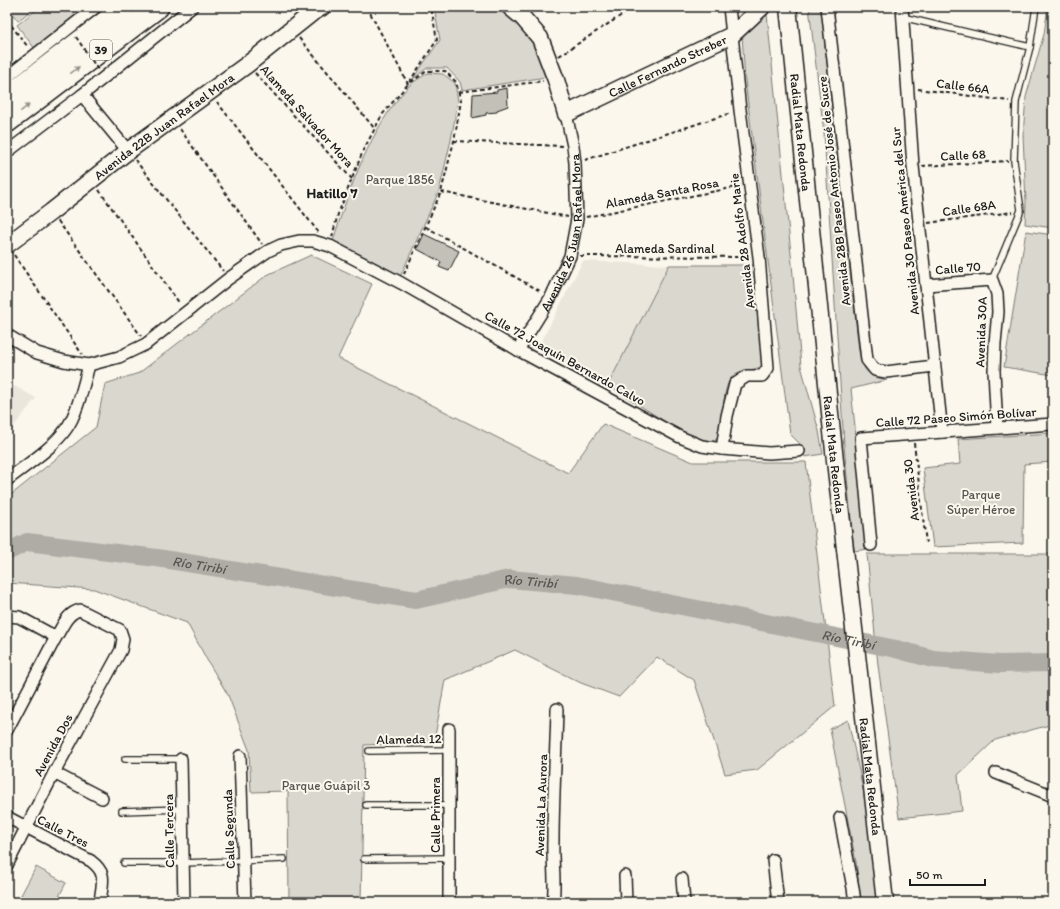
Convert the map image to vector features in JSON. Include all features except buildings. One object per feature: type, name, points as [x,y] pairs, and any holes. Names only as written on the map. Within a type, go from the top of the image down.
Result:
[{"type":"highway","name":"39","points":[[7,97],[125,7]]},
{"type":"highway","name":"39","points":[[7,122],[158,7]]},
{"type":"main road","name":"Avenida 22B Juan Rafael Mora","points":[[7,245],[128,151],[248,64],[312,13],[322,7]]},
{"type":"main road","name":"Avenida 26 Juan Rafael Mora","points":[[510,7],[523,18],[540,38],[550,62],[566,114]]},
{"type":"main road","name":"Radial Mata Redonda","points":[[788,7],[837,474],[885,902]]},
{"type":"main road","name":"Calle Fernando Streber","points":[[566,114],[732,35],[761,8]]},
{"type":"street","points":[[7,77],[96,7]]},
{"type":"street","points":[[7,152],[82,95],[192,7]]},
{"type":"street","name":"Avenida 28 Adolfo Marie","points":[[722,448],[727,416],[735,384],[747,376],[762,376],[768,368],[759,257],[740,110],[729,7]]},
{"type":"street","name":"Avenida 28B Paseo Antonio José de Sucre","points":[[827,7],[867,360],[875,370],[886,372],[934,366]]},
{"type":"street","name":"Avenida 30 Paseo América del Sur","points":[[902,12],[913,166],[942,432]]},
{"type":"street","points":[[82,95],[128,151]]},
{"type":"street","name":"Avenida 26 Juan Rafael Mora","points":[[518,350],[551,297],[570,256],[577,219],[575,163],[566,114]]},
{"type":"street","name":"Calle 72 Joaquín Bernardo Calvo","points":[[89,365],[119,357],[146,344],[185,311],[268,251],[281,245],[299,241],[313,241],[330,246],[400,282],[518,350],[680,437],[702,446],[769,453],[799,450]]},
{"type":"street","name":"Calle 70","points":[[926,285],[992,280]]},
{"type":"street","name":"Avenida 30A","points":[[992,280],[997,294],[998,312],[994,343],[997,428]]},
{"type":"street","points":[[7,335],[37,353],[64,361],[89,365],[74,415],[67,429],[53,443],[7,480]]},
{"type":"street","name":"Calle 72 Paseo Simón Bolívar","points":[[871,545],[861,438],[1053,424]]},
{"type":"street","name":"Avenida Dos","points":[[7,865],[54,773],[121,650],[123,639],[120,630],[80,610],[74,611],[70,614],[56,637]]},
{"type":"street","points":[[7,616],[19,617],[56,637],[7,730]]},
{"type":"street","name":"Avenida La Aurora","points":[[553,902],[553,808],[558,709]]},
{"type":"street","name":"Calle Primera","points":[[449,729],[449,902]]},
{"type":"street","name":"Calle Segunda","points":[[240,756],[245,902]]},
{"type":"street","name":"Calle Tercera","points":[[181,759],[184,902]]},
{"type":"street","points":[[54,773],[102,798]]},
{"type":"street","points":[[996,773],[1053,796]]},
{"type":"street","name":"Calle Tres","points":[[7,817],[91,861],[99,868],[103,874],[100,902]]},
{"type":"street","points":[[840,818],[854,888],[854,902]]},
{"type":"street","points":[[773,860],[778,902]]},
{"type":"street","points":[[625,876],[626,902]]},
{"type":"street","points":[[682,879],[684,902]]},
{"type":"lane","points":[[1021,210],[1014,161],[1016,102],[1030,47],[1036,7]]},
{"type":"lane","points":[[902,12],[1030,47]]},
{"type":"lane","name":"Avenida 30A","points":[[992,280],[1021,210]]},
{"type":"lane","name":"Alameda 12","points":[[369,751],[449,750]]},
{"type":"lane","points":[[125,759],[181,759]]},
{"type":"lane","points":[[366,805],[449,805]]},
{"type":"lane","points":[[122,811],[183,809]]},
{"type":"lane","points":[[364,859],[449,858]]},
{"type":"lane","points":[[124,863],[184,863],[284,859]]},
{"type":"path","points":[[368,7],[408,84]]},
{"type":"path","points":[[330,246],[338,214],[363,151],[374,129],[382,115],[408,84],[436,40],[430,7]]},
{"type":"path","points":[[550,62],[634,7]]},
{"type":"path","points":[[7,20],[35,55]]},
{"type":"path","points":[[291,30],[374,129]]},
{"type":"path","points":[[76,37],[99,71]]},
{"type":"path","name":"Alameda Salvador Mora","points":[[248,64],[352,179]]},
{"type":"path","points":[[400,282],[441,192],[454,141],[461,101],[456,82],[445,71],[428,71],[408,84]]},
{"type":"path","points":[[459,92],[556,80]]},
{"type":"path","name":"Calle 66A","points":[[907,88],[1016,102]]},
{"type":"path","points":[[209,92],[330,246]]},
{"type":"path","points":[[575,163],[740,110]]},
{"type":"path","points":[[173,119],[268,251]]},
{"type":"path","points":[[454,141],[573,146]]},
{"type":"path","points":[[128,151],[228,279]]},
{"type":"path","name":"Calle 68","points":[[913,166],[1014,161]]},
{"type":"path","points":[[92,180],[185,311]]},
{"type":"path","name":"Alameda Santa Rosa","points":[[577,219],[750,185]]},
{"type":"path","points":[[441,192],[577,219]]},
{"type":"path","name":"Calle 68A","points":[[919,224],[1021,210]]},
{"type":"path","points":[[51,212],[146,344]]},
{"type":"path","points":[[426,227],[551,297]]},
{"type":"path","points":[[7,245],[89,365]]},
{"type":"path","name":"Alameda Sardinal","points":[[570,256],[759,257]]},
{"type":"path","name":"Avenida 30","points":[[913,434],[926,543]]},
{"type":"shaded area","points":[[583,261],[669,265],[608,385],[538,348]]},
{"type":"shaded area","points":[[7,382],[36,398],[7,435]]},
{"type":"green space","points":[[7,7],[35,7],[18,21]]},
{"type":"green space","points":[[40,7],[86,8],[35,49],[17,25]]},
{"type":"green space","points":[[434,7],[500,7],[520,24],[533,44],[546,77],[462,90],[460,82],[447,68],[427,68],[412,80],[440,40]]},
{"type":"green space","points":[[809,7],[821,7],[859,351],[867,372],[874,377],[887,380],[851,389],[868,549],[854,551],[844,445],[824,133]]},
{"type":"green space","points":[[1048,7],[1053,7],[1053,228],[1025,224],[1026,203],[1023,135],[1026,97],[1044,34]]},
{"type":"green space","points":[[767,14],[801,366],[819,431],[823,454],[805,457],[802,446],[790,434],[745,80],[742,35]]},
{"type":"green space","name":"Parque 1856","points":[[428,73],[443,74],[455,83],[458,101],[451,140],[439,191],[400,277],[333,241],[354,180],[372,140],[395,103],[408,87]]},
{"type":"green space","points":[[1026,231],[1053,235],[1053,375],[1004,367]]},
{"type":"green space","name":"Parque Guápil 3","points":[[311,255],[372,284],[338,358],[568,473],[603,424],[693,462],[806,462],[835,706],[757,770],[725,774],[694,680],[657,657],[619,697],[581,683],[515,650],[445,680],[434,742],[364,745],[361,902],[289,902],[288,791],[251,792],[249,750],[228,695],[187,623],[94,589],[7,583],[7,498],[96,427],[105,384],[139,373],[267,275]]},
{"type":"green space","points":[[669,265],[754,265],[764,360],[762,366],[756,369],[738,372],[730,380],[725,397],[721,426],[714,442],[699,439],[678,430],[608,385]]},
{"type":"green space","name":"Parque Súper Héroe","points":[[1052,433],[1053,462],[1024,464],[1023,543],[933,547],[923,468],[960,464],[958,439]]},
{"type":"green space","points":[[1053,552],[1053,724],[995,740],[958,775],[962,811],[899,818],[878,665],[867,554],[1046,554]]},
{"type":"green space","points":[[848,720],[863,788],[875,856],[879,902],[861,902],[856,862],[830,729]]},
{"type":"green space","points":[[36,867],[66,883],[56,902],[33,902],[21,895]]},
{"type":"waterway","name":"Río Tiribí","points":[[7,552],[27,542],[157,558],[416,600],[509,579],[577,585],[896,649],[933,659],[1000,664],[1053,663]]},
{"type":"district","name":"Hatillo 7","points":[[332,193]]}]
